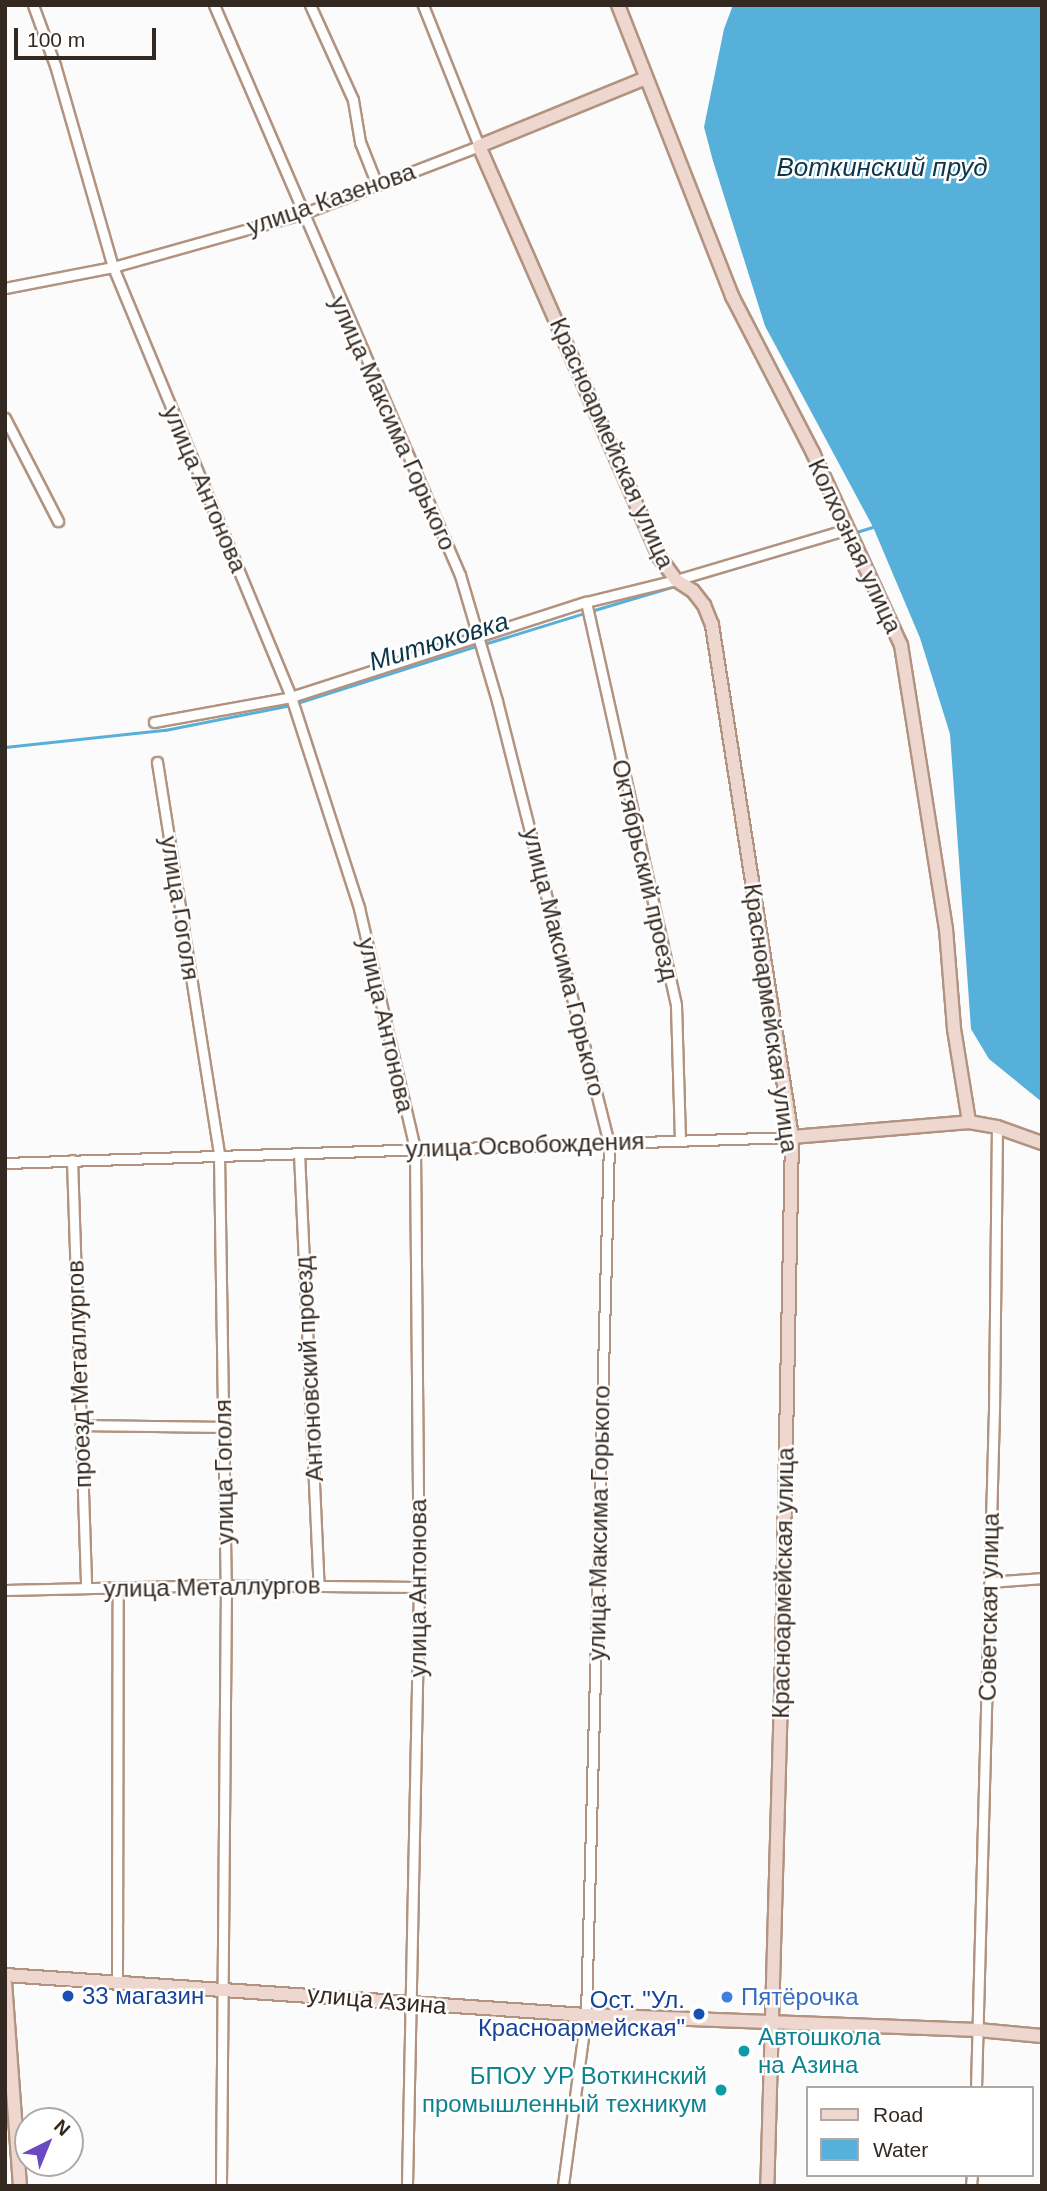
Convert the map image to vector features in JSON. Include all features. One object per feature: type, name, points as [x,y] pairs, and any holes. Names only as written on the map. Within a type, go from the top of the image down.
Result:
[{"type":"street","name":"улица Антонова","points":[[33,5],[55,65],[113,267],[292,697],[359,908],[415,1149],[419,1587],[413,2004],[407,2186]]},
{"type":"street","name":"улица Максима Горького","points":[[214,5],[460,575],[483,651],[565,959],[608,1143],[586,2015],[563,2186]]},
{"type":"street","points":[[310,5],[353,100],[360,142],[377,185]]},
{"type":"street","name":"Красноармейская улица","points":[[423,5],[479,146],[660,558],[676,580],[693,591],[704,605],[712,625],[792,1137],[782,1682],[767,2186]]},
{"type":"street","name":"Колхозная улица","points":[[618,5],[732,296],[813,453],[901,645],[946,929],[954,1029],[969,1122]]},
{"type":"street","name":"улица Казенова","points":[[5,288],[113,267],[302,214],[646,78]]},
{"type":"street","points":[[5,418],[58,521]]},
{"type":"street","points":[[153,722],[292,697],[479,639],[586,602],[676,580],[848,529]]},
{"type":"street","name":"Октябрьский проезд","points":[[586,602],[676,1005],[680,1141]]},
{"type":"street","name":"улица Гоголя","points":[[157,762],[219,1155],[226,1585],[221,2186]]},
{"type":"street","name":"улица Освобождения","points":[[5,1163],[792,1137],[969,1122],[997,1127],[1042,1143]]},
{"type":"street","name":"Советская улица","points":[[976,2086],[990,1582],[997,1127]]},
{"type":"street","name":"Антоновский проезд","points":[[299,1153],[319,1586]]},
{"type":"street","name":"проезд Металлургов","points":[[72,1160],[86,1588]]},
{"type":"street","points":[[81,1425],[223,1427]]},
{"type":"street","points":[[990,1582],[1042,1578]]},
{"type":"street","name":"улица Металлургов","points":[[5,1590],[226,1585],[419,1587]]},
{"type":"street","points":[[117,1983],[118,1588]]},
{"type":"street","name":"улица Азина","points":[[5,1975],[586,2015],[1042,2036]]},
{"type":"street","points":[[5,1982],[20,2186]]},
{"type":"water","name":"Воткинский пруд","points":[[733,5],[1042,5],[1042,1102],[989,1059],[971,1029],[950,734],[920,638],[873,527],[765,326],[713,161],[704,127],[724,29]]},
{"type":"waterway","name":"Митюковка","points":[[853,533],[873,527]]},
{"type":"waterway","name":"Митюковка","points":[[688,582],[846,535]]},
{"type":"waterway","name":"Митюковка","points":[[591,611],[675,586]]},
{"type":"waterway","name":"Митюковка","points":[[484,644],[585,613]]},
{"type":"waterway","name":"Митюковка","points":[[297,703],[477,646]]},
{"type":"waterway","name":"Митюковка","points":[[5,747],[165,730],[291,705]]},
{"type":"place","name":"33 магазин","points":[[68,1996]]},
{"type":"place","name":"Пятёрочка","points":[[727,1997]]},
{"type":"place","name":"Ост. \"Ул. Красноармейская\"","points":[[699,2014]]},
{"type":"place","name":"Автошкола на Азина","points":[[744,2051]]},
{"type":"place","name":"БПОУ УР Воткинский промышленный техникум","points":[[721,2090]]}]
